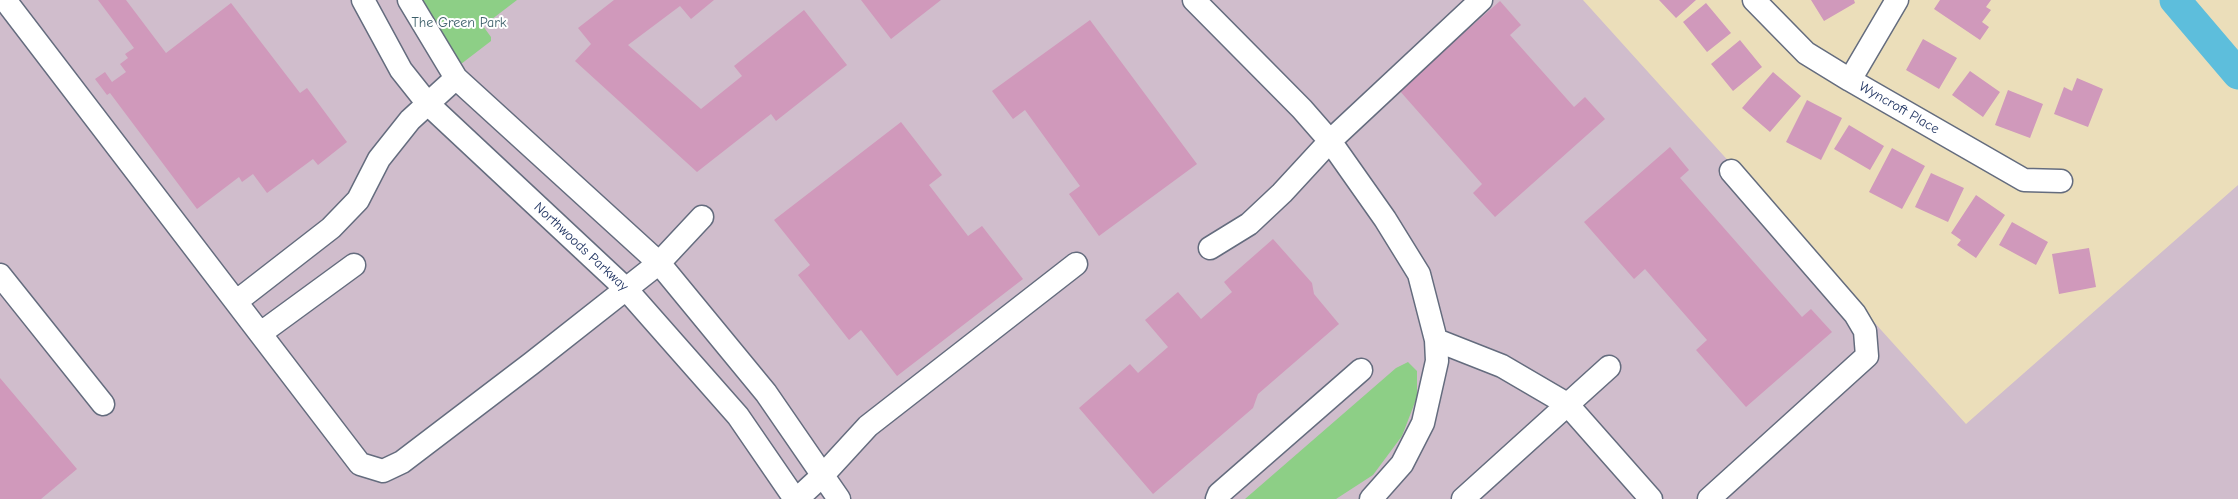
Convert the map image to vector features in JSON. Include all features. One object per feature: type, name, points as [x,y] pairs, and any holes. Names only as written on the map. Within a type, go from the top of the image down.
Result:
[{"type":"street","points":[[5,0],[360,464],[383,471],[408,457],[659,263],[702,217]]},
{"type":"street","name":"Northwoods Parkway","points":[[363,0],[401,70],[428,104],[626,289],[738,416],[796,499]]},
{"type":"street","points":[[409,0],[456,78],[598,205],[659,263],[766,393],[839,499]]},
{"type":"street","points":[[1194,0],[1302,109],[1330,141],[1386,219],[1419,274],[1436,340],[1437,361],[1423,423],[1402,464],[1371,499]]},
{"type":"street","points":[[1210,248],[1249,224],[1330,141],[1481,0]]},
{"type":"street","name":"Wyncroft Place","points":[[1754,0],[1806,53],[1850,80],[2024,180],[2061,181]]},
{"type":"street","points":[[1850,80],[1897,0]]},
{"type":"street","points":[[237,301],[331,228],[358,200],[379,159],[410,120],[456,78]]},
{"type":"street","points":[[1709,499],[1868,356],[1865,331],[1855,314],[1731,171]]},
{"type":"street","points":[[796,499],[823,476],[868,426],[1076,264]]},
{"type":"street","points":[[261,333],[354,265]]},
{"type":"street","points":[[5,290],[103,404]]},
{"type":"street","points":[[1436,340],[1502,366],[1567,404],[1651,499]]},
{"type":"street","points":[[1463,499],[1609,367]]},
{"type":"street","points":[[1217,499],[1219,494],[1361,370]]},
{"type":"shaded area","points":[[0,0],[1583,0],[1966,424],[2238,185],[2238,499],[0,499]]},
{"type":"green space","name":"The Green Park","points":[[418,0],[517,0],[483,26],[491,37],[491,41],[461,64],[443,43]]},
{"type":"green space","points":[[1408,362],[1417,371],[1417,397],[1402,436],[1373,475],[1336,499],[1245,499],[1396,368]]},
{"type":"building","points":[[98,0],[126,0],[166,53],[231,3],[300,93],[307,88],[347,142],[318,165],[313,159],[267,193],[253,174],[242,182],[239,177],[197,209],[110,93],[107,95],[95,79],[105,72],[112,82],[126,72],[120,64],[128,58],[125,54],[134,48]]},
{"type":"building","points":[[614,0],[714,0],[691,19],[680,6],[628,45],[701,109],[742,76],[734,66],[804,10],[847,65],[776,121],[771,114],[697,172],[575,61],[591,44],[578,28]]},
{"type":"building","points":[[861,0],[941,0],[891,39]]},
{"type":"building","points":[[1659,0],[1696,0],[1676,18]]},
{"type":"building","points":[[1811,0],[1854,0],[1855,3],[1824,21]]},
{"type":"building","points":[[1940,0],[1991,0],[1986,7],[1991,10],[1982,22],[1989,27],[1980,40],[1934,9]]},
{"type":"building","points":[[1500,1],[1521,25],[1510,35],[1574,107],[1585,97],[1605,119],[1495,217],[1473,193],[1482,184],[1399,90]]},
{"type":"building","points":[[1706,3],[1731,33],[1707,52],[1683,22]]},
{"type":"building","points":[[1090,20],[1197,164],[1099,236],[1069,194],[1080,186],[1025,110],[1013,119],[992,91]]},
{"type":"building","points":[[1923,39],[1957,58],[1939,89],[1906,70]]},
{"type":"building","points":[[1740,40],[1762,67],[1733,91],[1711,64]]},
{"type":"building","points":[[1970,71],[2000,92],[1983,117],[1952,95]]},
{"type":"building","points":[[1773,72],[1801,96],[1770,132],[1742,108]]},
{"type":"building","points":[[2077,78],[2103,89],[2088,127],[2054,114],[2064,87],[2072,91]]},
{"type":"building","points":[[2008,90],[2043,104],[2030,138],[1995,125]]},
{"type":"building","points":[[1807,100],[1842,118],[1821,160],[1786,142]]},
{"type":"building","points":[[901,122],[942,175],[929,185],[968,236],[982,226],[1023,279],[897,376],[861,330],[849,340],[798,275],[810,265],[774,220]]},
{"type":"building","points":[[1849,125],[1884,146],[1870,170],[1834,149]]},
{"type":"building","points":[[1670,147],[1689,170],[1680,178],[1802,317],[1811,309],[1832,332],[1746,407],[1696,350],[1707,340],[1645,269],[1634,279],[1584,222]]},
{"type":"building","points":[[1892,148],[1925,166],[1902,209],[1869,192]]},
{"type":"building","points":[[1931,173],[1964,188],[1948,222],[1915,207]]},
{"type":"building","points":[[1976,195],[2005,215],[1976,258],[1957,245],[1961,240],[1951,233]]},
{"type":"building","points":[[2012,222],[2048,242],[2036,265],[1999,245]]},
{"type":"building","points":[[1273,239],[1312,283],[1314,294],[1339,324],[1258,394],[1253,408],[1153,494],[1079,408],[1130,364],[1138,373],[1168,347],[1145,320],[1178,292],[1201,319],[1232,292],[1224,282]]},
{"type":"building","points":[[2089,248],[2096,287],[2059,294],[2052,254]]},
{"type":"building","points":[[0,378],[77,469],[41,499],[0,499]]},
{"type":"waterway","points":[[2175,0],[2238,74]]}]
